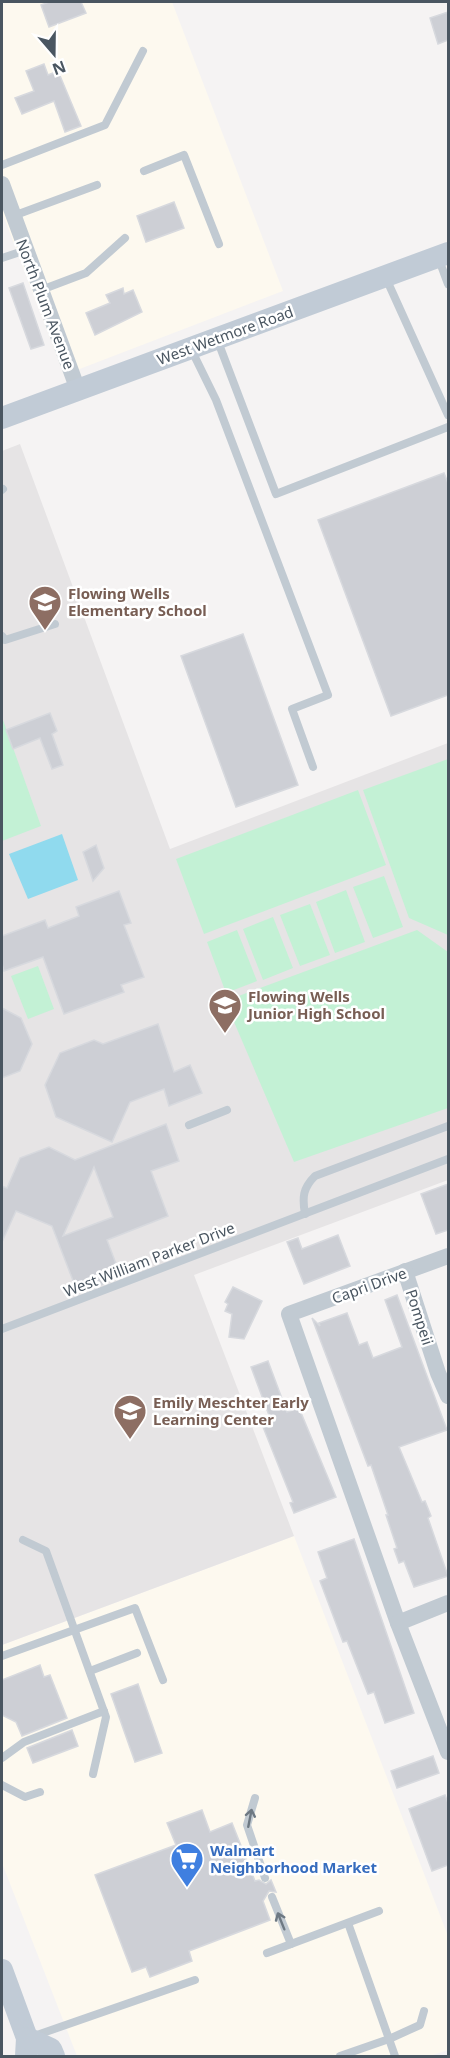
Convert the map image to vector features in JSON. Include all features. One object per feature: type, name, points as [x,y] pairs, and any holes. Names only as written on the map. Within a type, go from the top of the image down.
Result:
[{"type":"street","name":"North Plum Avenue","points":[[2,184],[78,390]]},
{"type":"street","name":"West Wetmore Road","points":[[2,418],[443,254]]},
{"type":"street","name":"Capri Drive","points":[[398,1623],[289,1314],[448,1256]]},
{"type":"street","name":"Pompeii","points":[[405,1271],[443,1372],[448,1396]]},
{"type":"street","points":[[448,1603],[398,1623],[448,1752]]},
{"type":"street","points":[[2,1970],[27,2048],[51,2049],[54,2056]]},
{"type":"lane","points":[[2,165],[105,125],[143,51]]},
{"type":"lane","points":[[144,171],[184,155],[219,244]]},
{"type":"lane","points":[[13,216],[97,185]]},
{"type":"lane","points":[[41,290],[86,273],[125,238]]},
{"type":"lane","points":[[2,258],[26,250]]},
{"type":"lane","points":[[443,254],[448,284]]},
{"type":"lane","points":[[385,276],[448,415]]},
{"type":"lane","points":[[216,338],[276,494],[448,427]]},
{"type":"lane","points":[[191,348],[216,400],[328,695],[292,709],[313,767]]},
{"type":"lane","points":[[2,636],[5,640],[55,624]]},
{"type":"lane","points":[[189,1125],[227,1110]]},
{"type":"lane","points":[[305,1214],[302,1198],[306,1185],[315,1176],[448,1126]]},
{"type":"lane","name":"West William Parker Drive","points":[[2,1329],[448,1159]]},
{"type":"lane","points":[[23,1540],[46,1551],[104,1711],[106,1718],[93,1774]]},
{"type":"lane","points":[[2,1656],[135,1608],[163,1680]]},
{"type":"lane","points":[[90,1671],[137,1653]]},
{"type":"lane","points":[[2,1758],[24,1742],[104,1711]]},
{"type":"lane","points":[[2,1785],[25,1797],[40,1792]]},
{"type":"lane","points":[[255,1798],[247,1825],[265,1878]]},
{"type":"lane","points":[[272,1897],[291,1944]]},
{"type":"lane","points":[[267,1953],[379,1911]]},
{"type":"lane","points":[[348,1923],[395,2056]]},
{"type":"lane","points":[[27,2048],[195,1980]]},
{"type":"lane","points":[[340,2056],[389,2039],[420,2025],[424,2011]]},
{"type":"shaded area","points":[[2,2],[172,2],[283,291],[64,375],[2,212]]},
{"type":"shaded area","name":"Flowing Wells Junior High School","points":[[20,444],[170,849],[448,743],[448,1180],[194,1275],[294,1536],[2,1645],[2,451]]},
{"type":"shaded area","points":[[294,1536],[448,1936],[448,2050],[430,2056],[77,2056],[2,1863],[2,1645]]},
{"type":"green space","points":[[2,717],[41,826],[2,841]]},
{"type":"green space","points":[[448,759],[448,935],[409,918],[363,790]]},
{"type":"green space","points":[[358,790],[386,865],[204,934],[176,859]]},
{"type":"green space","points":[[384,876],[403,927],[373,938],[353,887]]},
{"type":"green space","points":[[346,890],[365,942],[335,953],[316,902]]},
{"type":"green space","points":[[310,904],[330,955],[300,966],[280,915]]},
{"type":"green space","points":[[273,917],[293,968],[263,980],[243,929]]},
{"type":"green space","points":[[237,930],[257,981],[226,993],[207,942]]},
{"type":"green space","points":[[417,930],[448,952],[448,1108],[294,1162],[225,1001]]},
{"type":"green space","points":[[38,966],[54,1009],[28,1019],[11,976]]},
{"type":"water","points":[[62,834],[78,880],[28,899],[9,854]]},
{"type":"building","points":[[49,2],[81,2],[86,13],[49,27],[41,5]]},
{"type":"building","points":[[448,12],[448,40],[438,44],[430,18]]},
{"type":"building","points":[[44,64],[48,75],[58,71],[81,126],[65,132],[54,101],[22,114],[15,98],[34,91],[26,71]]},
{"type":"building","points":[[174,202],[184,228],[146,242],[137,216]]},
{"type":"building","points":[[23,283],[44,345],[31,349],[9,288]]},
{"type":"building","points":[[123,288],[124,294],[133,290],[142,312],[95,335],[86,313],[110,303],[106,295]]},
{"type":"building","points":[[444,473],[448,483],[448,695],[391,716],[318,520]]},
{"type":"building","points":[[243,634],[298,785],[236,807],[181,656]]},
{"type":"building","points":[[50,713],[57,731],[52,734],[63,765],[52,769],[40,738],[13,749],[6,730]]},
{"type":"building","points":[[96,845],[104,868],[93,881],[83,852]]},
{"type":"building","points":[[119,891],[131,923],[124,925],[144,977],[121,985],[124,992],[64,1014],[43,957],[4,971],[2,936],[45,920],[48,928],[79,916],[76,907]]},
{"type":"building","points":[[2,1008],[21,1018],[32,1044],[20,1071],[2,1078]]},
{"type":"building","points":[[158,1024],[174,1072],[190,1065],[202,1093],[169,1106],[164,1089],[130,1102],[112,1142],[56,1117],[45,1085],[60,1053],[94,1040],[103,1044]]},
{"type":"building","points":[[166,1124],[179,1161],[151,1171],[168,1216],[107,1240],[121,1277],[82,1292],[81,1289],[77,1291],[52,1226],[16,1211],[2,1242],[2,1186],[7,1188],[20,1158],[49,1147],[75,1160]],"holes":[[[94,1167],[113,1217],[63,1236]]]},
{"type":"building","points":[[448,1184],[448,1230],[436,1234],[421,1194]]},
{"type":"building","points":[[338,1235],[350,1266],[304,1284],[287,1242],[298,1238],[302,1249]]},
{"type":"building","points":[[233,1287],[262,1301],[244,1339],[229,1337],[232,1314],[225,1311],[228,1304],[225,1302]]},
{"type":"building","points":[[397,1295],[447,1430],[399,1447],[422,1502],[425,1501],[431,1516],[428,1518],[448,1576],[414,1587],[404,1561],[399,1563],[394,1549],[397,1548],[386,1515],[388,1515],[371,1465],[368,1466],[312,1318],[320,1326],[319,1323],[347,1313],[359,1345],[367,1342],[373,1358],[402,1347],[385,1300]]},
{"type":"building","points":[[268,1361],[287,1412],[299,1408],[336,1497],[294,1513],[290,1503],[293,1502],[261,1422],[270,1418],[251,1367]]},
{"type":"building","points":[[354,1539],[414,1713],[385,1723],[374,1692],[368,1694],[347,1641],[343,1642],[320,1581],[327,1578],[318,1552]]},
{"type":"building","points":[[40,1665],[44,1677],[50,1675],[67,1718],[22,1736],[16,1722],[2,1715],[2,1680]]},
{"type":"building","points":[[138,1684],[162,1753],[135,1762],[111,1694]]},
{"type":"building","points":[[72,1730],[78,1746],[33,1763],[27,1748]]},
{"type":"building","points":[[433,1756],[439,1773],[397,1788],[391,1771]]},
{"type":"building","points":[[445,1795],[448,1803],[448,1865],[432,1871],[409,1809]]},
{"type":"building","name":"Walmart Neighborhood Market","points":[[202,1810],[210,1832],[232,1823],[255,1881],[259,1880],[266,1884],[271,1880],[276,1892],[269,1891],[263,1901],[270,1920],[189,1951],[192,1961],[150,1977],[146,1967],[132,1972],[95,1875],[176,1845],[167,1823]]},
{"type":"place","name":"Flowing Wells Elementary School","points":[[45,631]]},
{"type":"place","name":"Flowing Wells Junior High School","points":[[225,1034]]},
{"type":"place","name":"Emily Meschter Early Learning Center","points":[[130,1440]]},
{"type":"place","name":"Walmart Neighborhood Market","points":[[187,1888]]}]
